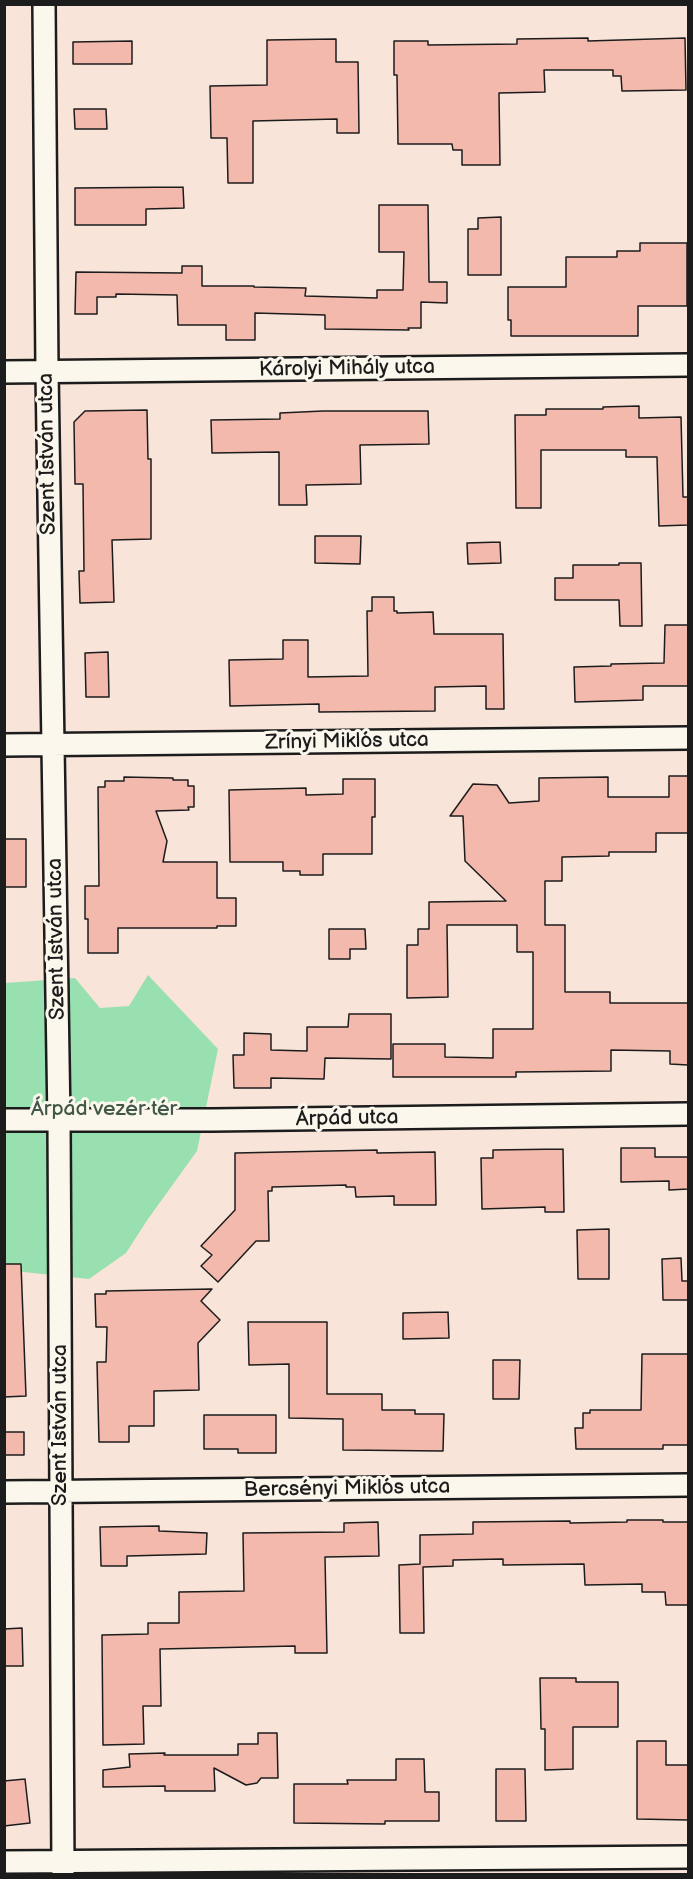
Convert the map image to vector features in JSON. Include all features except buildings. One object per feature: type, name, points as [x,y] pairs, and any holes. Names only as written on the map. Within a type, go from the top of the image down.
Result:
[{"type":"street","name":"Szent István utca","points":[[44,4],[47,372],[59,1121],[63,1868]]},
{"type":"street","name":"Károlyi Mihály utca","points":[[4,372],[688,365]]},
{"type":"street","name":"Zrínyi Miklós utca","points":[[4,746],[688,738]]},
{"type":"street","name":"Árpád utca","points":[[4,1120],[212,1120],[688,1114]]},
{"type":"street","name":"Bercsényi Miklós utca","points":[[4,1492],[688,1485]]},
{"type":"street","points":[[4,1862],[63,1868],[688,1857]]},
{"type":"green space","name":"Árpád vezér tér","points":[[148,975],[218,1049],[197,1151],[126,1253],[89,1279],[5,1270],[5,983],[75,978],[100,1008],[129,1006]]}]
